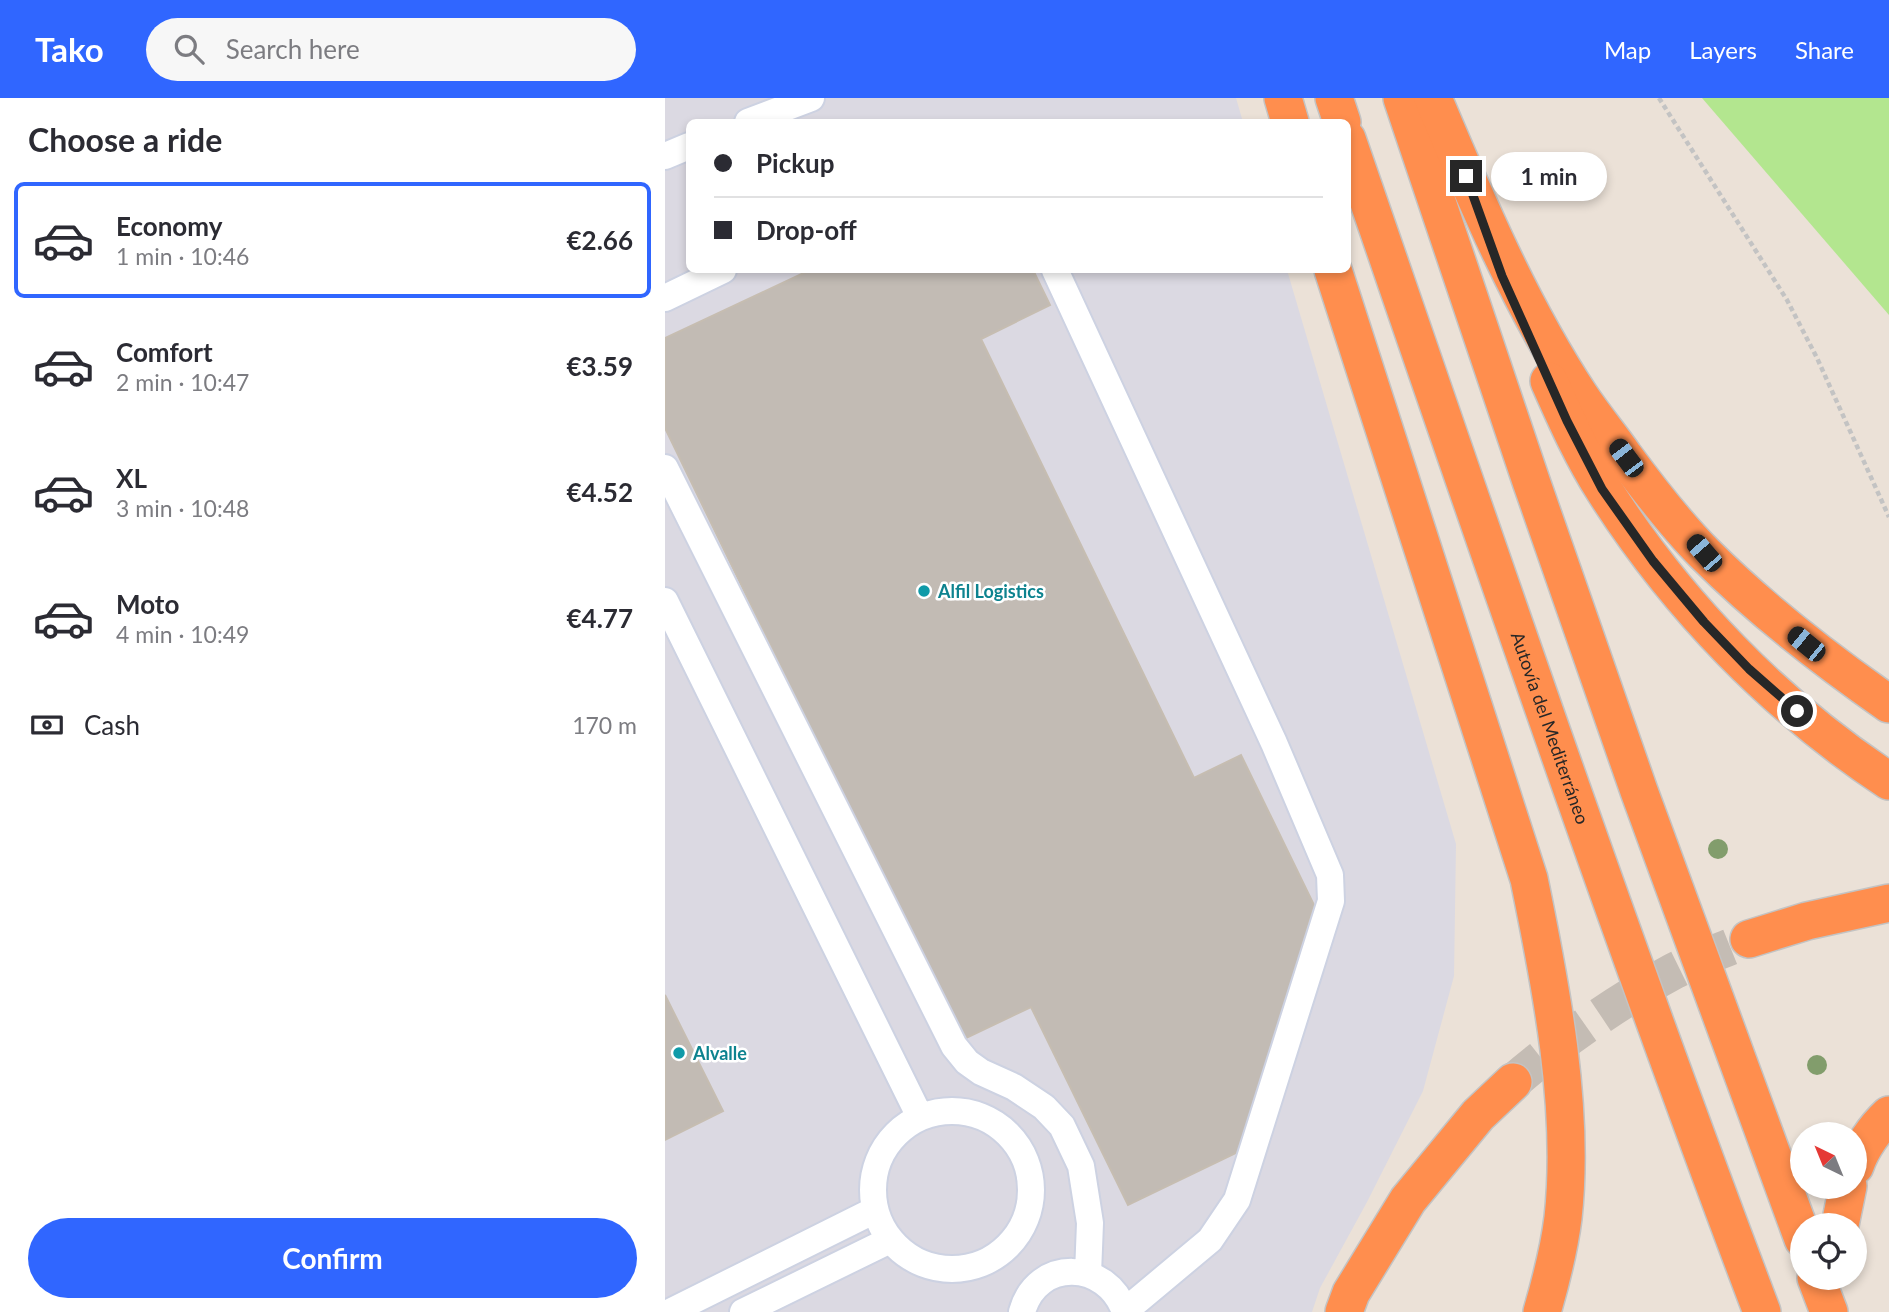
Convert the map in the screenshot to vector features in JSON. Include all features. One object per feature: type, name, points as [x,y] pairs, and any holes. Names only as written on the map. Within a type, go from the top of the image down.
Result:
[{"type":"highway","points":[[1283,98],[1289,119]]},
{"type":"highway","points":[[1334,98],[1341,119]]},
{"type":"highway","points":[[1402,98],[1639,791],[1793,1213]]},
{"type":"highway","points":[[1433,98],[1511,275],[1538,325],[1581,397],[1656,499],[1704,553],[1766,612],[1826,660],[1889,704]]},
{"type":"highway","name":"Autovía del Mediterráneo","points":[[1351,151],[1578,808],[1762,1312]]},
{"type":"highway","points":[[1466,176],[1502,276],[1567,421],[1602,489],[1653,561],[1704,622],[1749,669],[1812,724],[1889,781]]},
{"type":"highway","points":[[1334,273],[1528,880],[1547,966],[1562,1088],[1566,1149],[1563,1217],[1555,1266],[1542,1312]]},
{"type":"highway","points":[[1749,939],[1807,921],[1889,903]]},
{"type":"highway","points":[[1344,1312],[1351,1293],[1408,1200],[1478,1115],[1513,1082]]},
{"type":"highway","points":[[1867,1143],[1889,1115]]},
{"type":"highway","points":[[1821,1290],[1829,1312]]},
{"type":"highway","points":[[1838,1312],[1839,1290]]},
{"type":"street","points":[[756,119],[811,98]]},
{"type":"street","points":[[665,156],[686,147]]},
{"type":"street","points":[[665,298],[717,273]]},
{"type":"street","points":[[1022,1312],[1030,1294],[1038,1285],[1062,1273],[1075,1272],[1100,1279],[1111,1287],[1125,1311],[1210,1240],[1237,1200],[1331,901],[1330,876],[1274,743],[1056,273]]},
{"type":"street","points":[[665,468],[954,1046],[967,1062],[981,1072],[1014,1087],[1044,1107],[1062,1126],[1081,1166],[1090,1223],[1088,1274]]},
{"type":"street","points":[[665,601],[920,1117]]},
{"type":"street","points":[[942,1112],[964,1112],[985,1118],[1003,1129],[1018,1146],[1027,1166],[1031,1187],[1029,1209],[1021,1230],[1007,1247],[989,1260],[969,1268],[947,1269],[925,1265],[906,1255],[890,1240],[881,1226],[875,1210],[873,1188],[877,1166],[886,1146],[901,1129],[920,1117],[942,1112]]},
{"type":"street","points":[[670,1312],[875,1210]]},
{"type":"street","points":[[743,1312],[890,1240]]},
{"type":"path","points":[[1659,98],[1787,300],[1817,358],[1889,517]]},
{"type":"shaded area","points":[[665,98],[1236,98],[1242,119],[686,119],[686,273],[1288,273],[1456,844],[1454,976],[1423,1091],[1320,1288],[1312,1312],[665,1312]]},
{"type":"green space","points":[[1702,98],[1889,98],[1889,315]]},
{"type":"building","name":"Alfil Logistics","points":[[804,273],[1034,273],[1050,305],[981,339],[1194,778],[1241,755],[1314,905],[1244,1149],[1128,1205],[1031,1007],[962,1040],[665,428],[665,338]]},
{"type":"building","name":"Alvalle","points":[[665,995],[723,1111],[665,1140]]},
{"type":"tunnel","points":[[1513,1082],[1570,1037],[1653,983],[1749,939]]},
{"type":"place","name":"Alfil Logistics","points":[[924,591]]},
{"type":"place","name":"Alvalle","points":[[679,1053]]},
{"type":"route","points":[[1466,176],[1502,276],[1567,421],[1602,489],[1653,561],[1704,622],[1749,669],[1797,711]]}]
